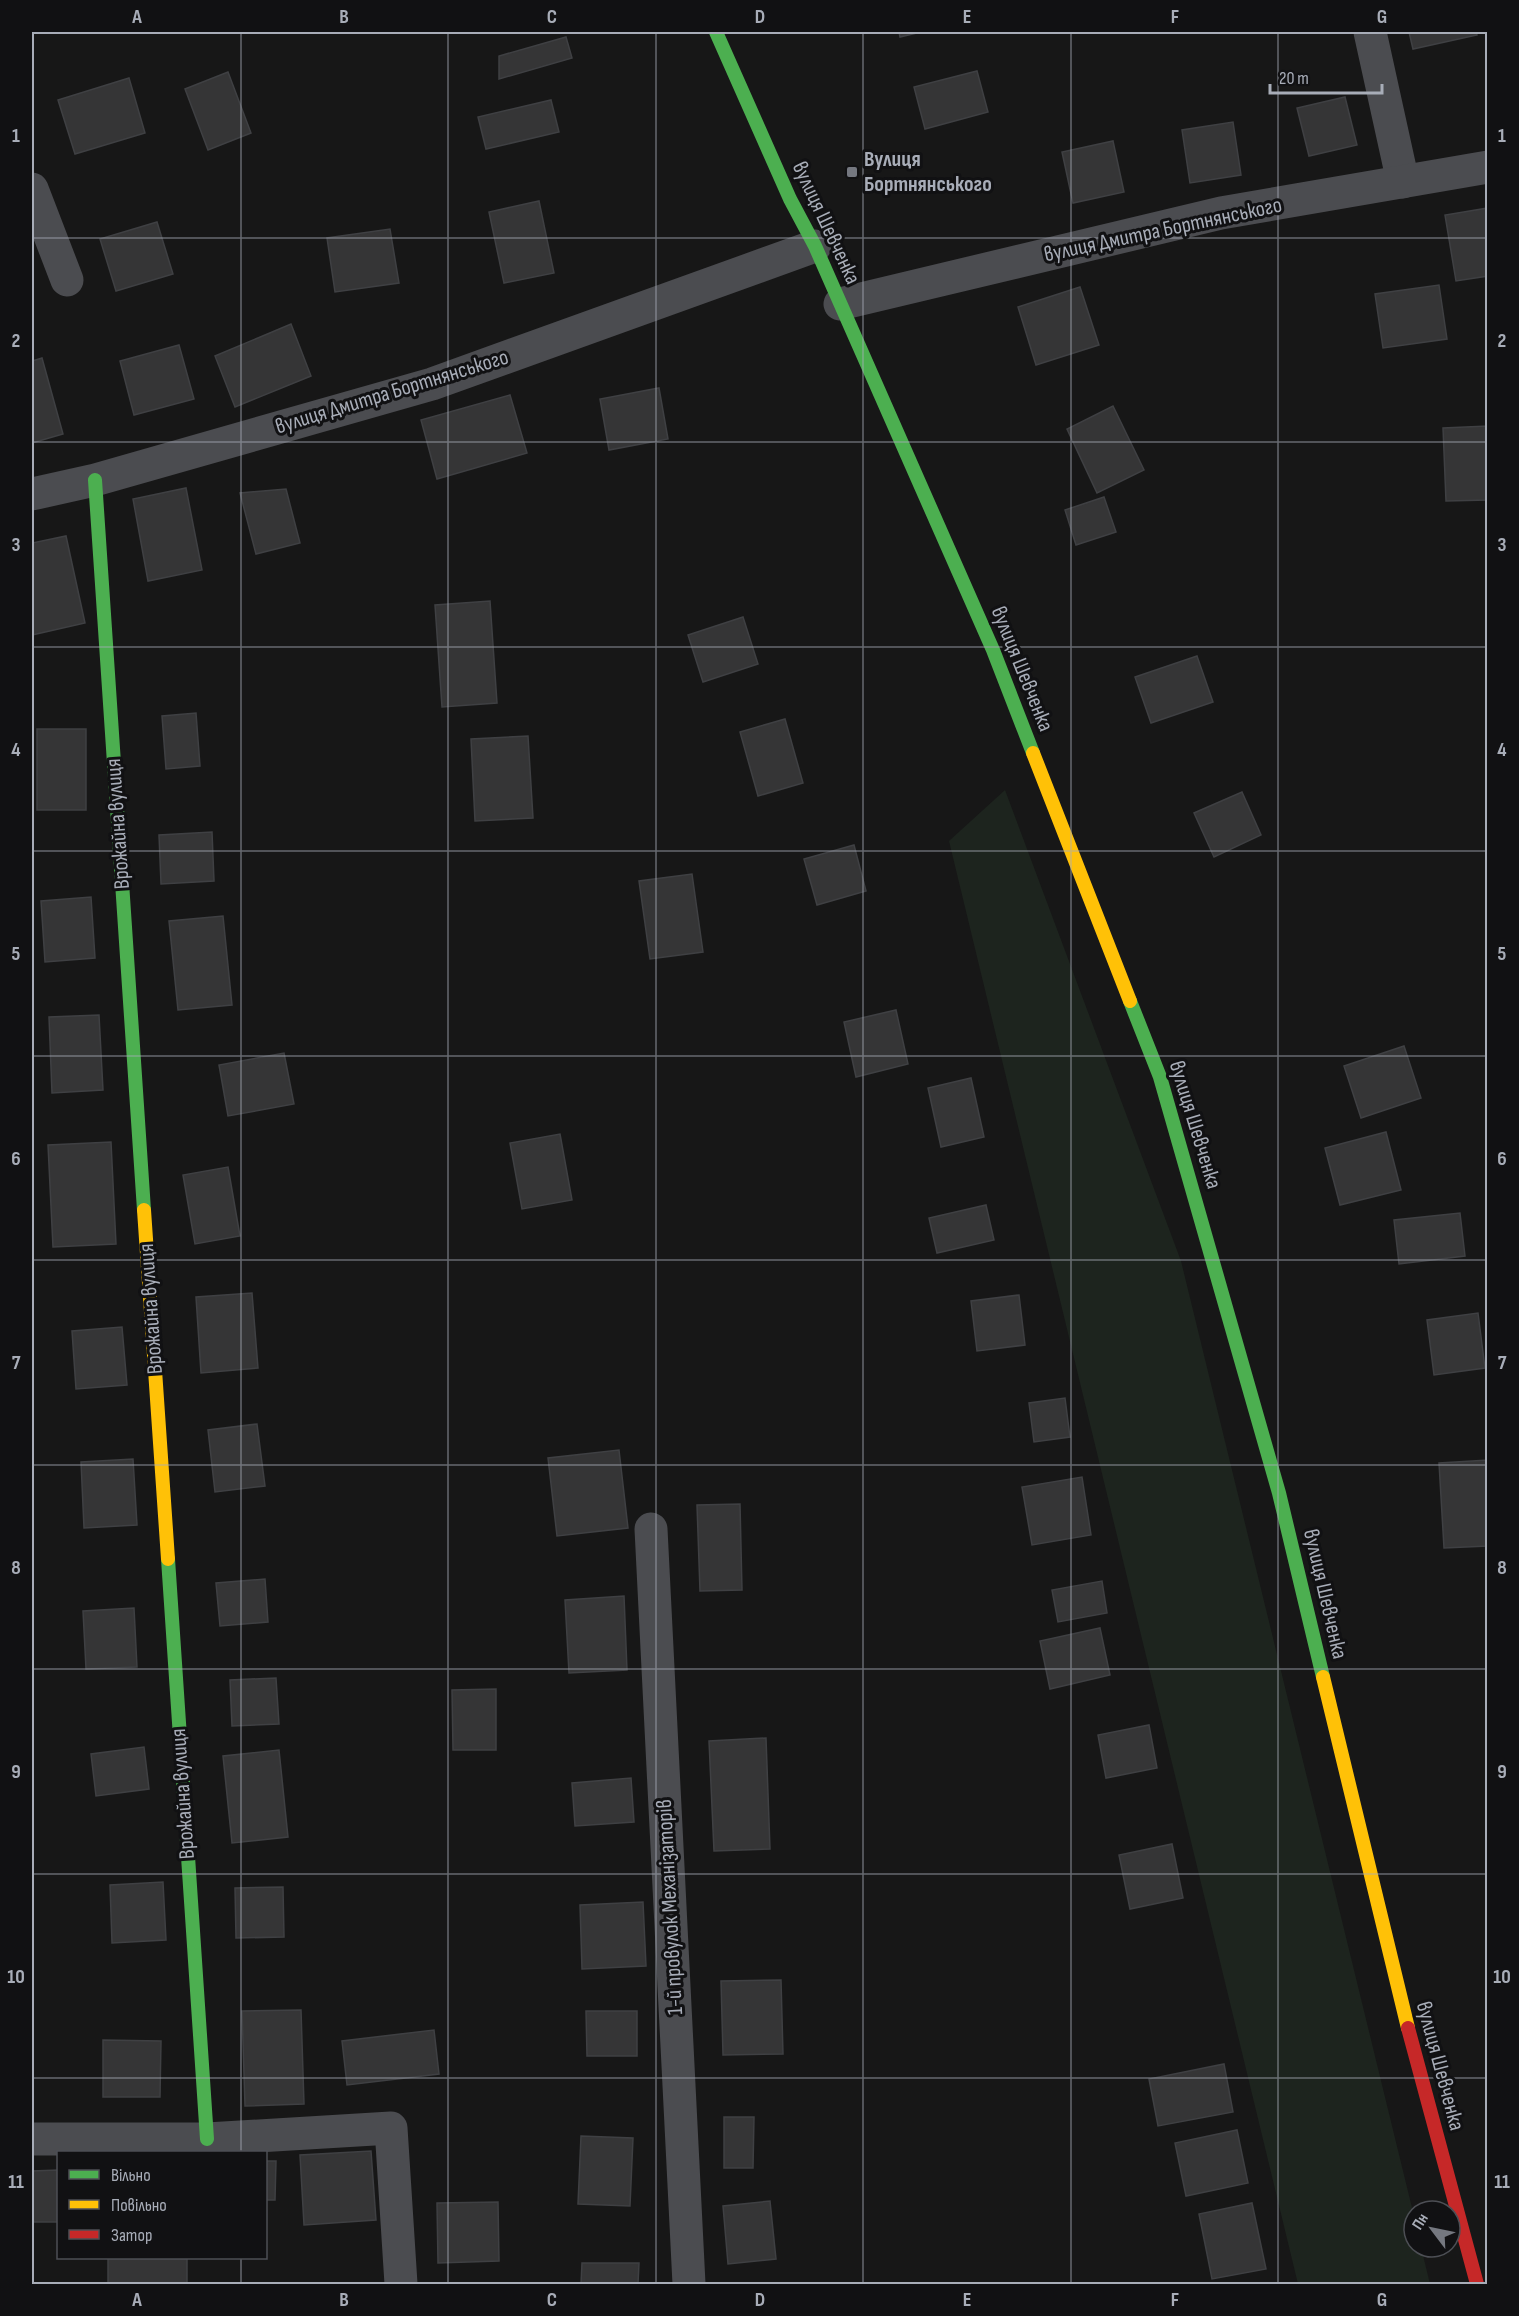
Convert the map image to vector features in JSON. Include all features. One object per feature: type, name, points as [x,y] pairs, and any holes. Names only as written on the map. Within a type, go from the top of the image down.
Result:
[{"type":"main road","name":"вулиця Шевченка","points":[[716,32],[790,199],[815,246],[927,505],[993,650],[1160,1077],[1279,1493],[1399,1994],[1477,2284]]},
{"type":"main road","name":"Врожайна вулиця","points":[[95,480],[207,2139]]},
{"type":"street","points":[[1370,32],[1403,182]]},
{"type":"street","name":"вулиця Дмитра Бортнянського","points":[[840,304],[1221,213],[1488,167]]},
{"type":"street","points":[[32,189],[67,280]]},
{"type":"street","name":"вулиця Дмитра Бортнянського","points":[[32,494],[95,480],[432,384],[815,246]]},
{"type":"street","name":"1-й провулок Механізаторів","points":[[651,1529],[689,2284]]},
{"type":"street","points":[[32,2139],[207,2139],[391,2128],[401,2284]]},
{"type":"shaded area","points":[[1005,790],[1181,1261],[1410,2199],[1402,2199],[1402,2259],[1424,2259],[1430,2284],[1298,2284],[949,841]]},
{"type":"building","points":[[899,32],[921,32],[900,37]]},
{"type":"building","points":[[1409,32],[1476,32],[1477,35],[1413,49]]},
{"type":"building","points":[[566,37],[572,58],[499,79],[499,56]]},
{"type":"building","points":[[977,71],[988,112],[925,129],[914,87]]},
{"type":"building","points":[[228,72],[251,133],[208,150],[185,89]]},
{"type":"building","points":[[129,78],[145,133],[75,154],[58,100]]},
{"type":"building","points":[[1345,97],[1357,145],[1309,156],[1297,108]]},
{"type":"building","points":[[551,100],[559,132],[486,149],[478,117]]},
{"type":"building","points":[[1233,122],[1241,175],[1190,183],[1182,130]]},
{"type":"building","points":[[1113,141],[1124,192],[1073,203],[1062,152]]},
{"type":"building","points":[[539,201],[554,273],[504,283],[489,212]]},
{"type":"building","points":[[1488,208],[1488,276],[1456,281],[1445,215]]},
{"type":"building","points":[[157,222],[173,274],[116,291],[100,239]]},
{"type":"building","points":[[390,229],[399,283],[335,292],[327,238]]},
{"type":"building","points":[[1439,285],[1447,339],[1383,348],[1375,294]]},
{"type":"building","points":[[1080,287],[1099,345],[1036,365],[1018,307]]},
{"type":"building","points":[[291,324],[311,376],[235,407],[215,356]]},
{"type":"building","points":[[179,345],[194,399],[134,415],[120,361]]},
{"type":"building","points":[[42,358],[63,434],[32,443],[32,361]]},
{"type":"building","points":[[659,388],[668,439],[609,450],[600,399]]},
{"type":"building","points":[[510,395],[527,453],[437,479],[421,420]]},
{"type":"building","points":[[1113,406],[1144,470],[1097,493],[1067,429]]},
{"type":"building","points":[[1488,426],[1488,500],[1446,501],[1443,428]]},
{"type":"building","points":[[186,488],[202,570],[148,581],[133,499]]},
{"type":"building","points":[[286,489],[300,543],[256,554],[240,493]]},
{"type":"building","points":[[1104,497],[1116,532],[1076,545],[1065,510]]},
{"type":"building","points":[[66,536],[85,623],[32,635],[32,543]]},
{"type":"building","points":[[490,601],[497,703],[442,707],[435,605]]},
{"type":"building","points":[[743,617],[758,664],[703,682],[688,635]]},
{"type":"building","points":[[1197,656],[1213,702],[1151,723],[1135,677]]},
{"type":"building","points":[[196,713],[200,766],[166,769],[162,716]]},
{"type":"building","points":[[785,719],[803,783],[758,796],[740,732]]},
{"type":"building","points":[[37,729],[86,729],[86,810],[37,810]]},
{"type":"building","points":[[528,736],[533,818],[475,821],[471,739]]},
{"type":"building","points":[[1242,792],[1261,835],[1214,857],[1194,813]]},
{"type":"building","points":[[212,832],[214,881],[161,884],[159,835]]},
{"type":"building","points":[[854,845],[866,891],[817,905],[804,859]]},
{"type":"building","points":[[692,874],[703,952],[650,959],[639,881]]},
{"type":"building","points":[[91,897],[95,958],[45,962],[41,901]]},
{"type":"building","points":[[223,916],[232,1005],[178,1010],[169,921]]},
{"type":"building","points":[[896,1010],[908,1064],[856,1077],[844,1022]]},
{"type":"building","points":[[99,1015],[103,1090],[52,1093],[49,1017]]},
{"type":"building","points":[[1404,1046],[1421,1098],[1361,1118],[1344,1066]]},
{"type":"building","points":[[284,1053],[294,1104],[228,1116],[219,1065]]},
{"type":"building","points":[[971,1078],[984,1137],[941,1147],[928,1088]]},
{"type":"building","points":[[1386,1132],[1401,1190],[1340,1205],[1325,1148]]},
{"type":"building","points":[[560,1134],[572,1200],[522,1209],[510,1143]]},
{"type":"building","points":[[111,1142],[116,1244],[53,1247],[48,1145]]},
{"type":"building","points":[[228,1167],[240,1236],[195,1244],[183,1175]]},
{"type":"building","points":[[986,1205],[994,1240],[937,1253],[929,1218]]},
{"type":"building","points":[[1460,1213],[1465,1256],[1399,1264],[1394,1220]]},
{"type":"building","points":[[252,1293],[258,1368],[201,1373],[196,1297]]},
{"type":"building","points":[[1019,1295],[1025,1345],[977,1351],[971,1301]]},
{"type":"building","points":[[1478,1313],[1485,1368],[1434,1375],[1427,1320]]},
{"type":"building","points":[[122,1327],[127,1385],[76,1389],[72,1331]]},
{"type":"building","points":[[1065,1398],[1070,1437],[1034,1442],[1029,1403]]},
{"type":"building","points":[[257,1424],[265,1486],[215,1492],[208,1430]]},
{"type":"building","points":[[619,1450],[628,1528],[557,1536],[548,1458]]},
{"type":"building","points":[[133,1459],[137,1525],[84,1528],[81,1462]]},
{"type":"building","points":[[1488,1460],[1488,1546],[1444,1548],[1439,1463]]},
{"type":"building","points":[[1082,1477],[1091,1535],[1032,1545],[1022,1487]]},
{"type":"building","points":[[740,1504],[742,1590],[700,1591],[697,1505]]},
{"type":"building","points":[[265,1579],[268,1622],[220,1626],[216,1583]]},
{"type":"building","points":[[1102,1581],[1107,1613],[1058,1622],[1052,1590]]},
{"type":"building","points":[[624,1596],[627,1670],[569,1673],[565,1600]]},
{"type":"building","points":[[134,1608],[137,1667],[86,1669],[83,1611]]},
{"type":"building","points":[[1100,1628],[1110,1675],[1050,1689],[1040,1641]]},
{"type":"building","points":[[276,1678],[279,1724],[232,1726],[230,1680]]},
{"type":"building","points":[[496,1689],[496,1750],[453,1750],[452,1690]]},
{"type":"building","points":[[1149,1725],[1157,1768],[1106,1778],[1098,1735]]},
{"type":"building","points":[[766,1738],[770,1849],[714,1851],[709,1741]]},
{"type":"building","points":[[144,1747],[149,1789],[96,1796],[91,1754]]},
{"type":"building","points":[[279,1750],[288,1837],[232,1843],[223,1756]]},
{"type":"building","points":[[631,1778],[634,1822],[575,1826],[572,1783]]},
{"type":"building","points":[[1172,1844],[1183,1898],[1130,1909],[1119,1855]]},
{"type":"building","points":[[163,1882],[166,1940],[112,1943],[110,1885]]},
{"type":"building","points":[[283,1887],[284,1937],[236,1938],[235,1888]]},
{"type":"building","points":[[643,1902],[646,1966],[582,1969],[580,1905]]},
{"type":"building","points":[[781,1980],[783,2054],[723,2055],[721,1981]]},
{"type":"building","points":[[301,2010],[304,2104],[245,2106],[242,2011]]},
{"type":"building","points":[[586,2011],[637,2011],[637,2056],[587,2056]]},
{"type":"building","points":[[434,2030],[439,2074],[347,2085],[342,2041]]},
{"type":"building","points":[[103,2040],[161,2041],[160,2097],[103,2097]]},
{"type":"building","points":[[1224,2064],[1233,2112],[1158,2126],[1149,2079]]},
{"type":"building","points":[[724,2117],[754,2117],[753,2168],[724,2168]]},
{"type":"building","points":[[1237,2130],[1248,2183],[1186,2196],[1175,2143]]},
{"type":"building","points":[[581,2136],[633,2138],[630,2206],[578,2204]]},
{"type":"building","points":[[371,2151],[376,2220],[304,2225],[300,2155]]},
{"type":"building","points":[[267,2161],[276,2161],[275,2200],[267,2200]]},
{"type":"building","points":[[57,2170],[57,2222],[33,2222],[32,2171]]},
{"type":"building","points":[[770,2201],[776,2259],[728,2264],[723,2206]]},
{"type":"building","points":[[498,2202],[499,2261],[438,2263],[437,2203]]},
{"type":"building","points":[[1252,2203],[1266,2269],[1212,2279],[1199,2214]]},
{"type":"building","points":[[108,2259],[187,2259],[187,2284],[108,2284]]},
{"type":"building","points":[[582,2263],[639,2263],[638,2284],[581,2284]]},
{"type":"traffic: fast","points":[[716,32],[790,199],[815,246],[993,650],[1033,753]]},
{"type":"traffic: fast","points":[[95,480],[144,1210]]},
{"type":"traffic: fast","points":[[1130,1001],[1160,1077],[1279,1493],[1323,1677]]},
{"type":"traffic: fast","points":[[168,1559],[207,2139]]},
{"type":"traffic: slow","points":[[1033,753],[1130,1001]]},
{"type":"traffic: slow","points":[[144,1210],[168,1559]]},
{"type":"traffic: slow","points":[[1323,1677],[1408,2028]]},
{"type":"traffic: jam","points":[[1408,2028],[1477,2284]]},
{"type":"place","name":"Вулиця Бортнянського","points":[[852,172]]}]
